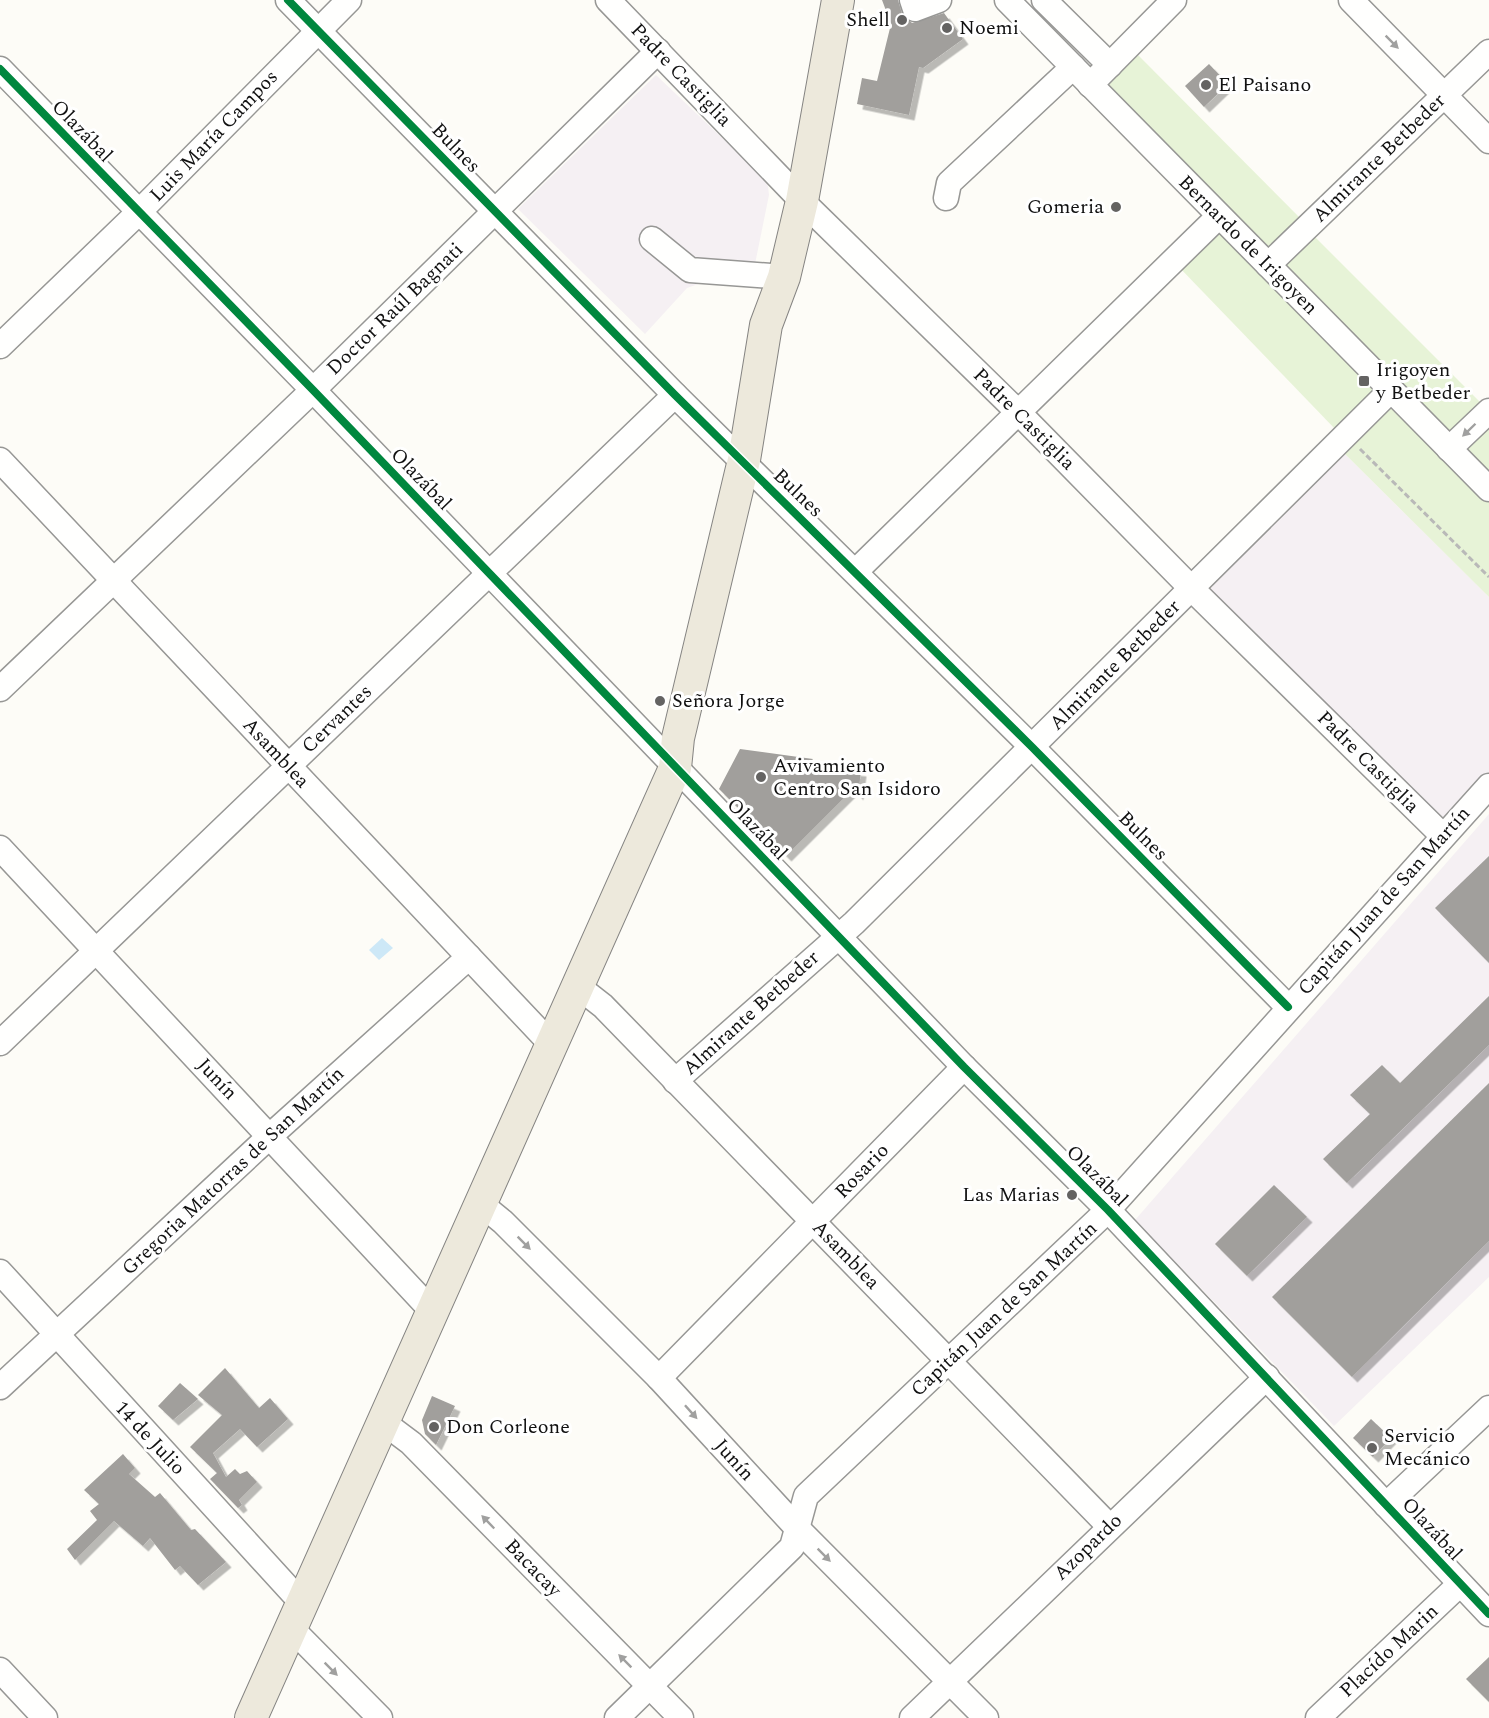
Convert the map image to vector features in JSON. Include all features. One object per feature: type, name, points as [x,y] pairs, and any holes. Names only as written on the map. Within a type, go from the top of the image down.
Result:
[{"type":"main road","points":[[251,1718],[432,1311],[580,988],[675,768],[678,738],[751,469],[766,325],[784,277],[802,201],[838,0]]},
{"type":"street","name":"Bulnes","points":[[288,0],[675,395],[1032,747],[1288,1006]]},
{"type":"street","name":"Luis María Campos","points":[[0,346],[138,213],[349,0]]},
{"type":"street","name":"Padre Castiglia","points":[[608,0],[802,201],[1018,412],[1192,589],[1442,836]]},
{"type":"street","points":[[912,0],[915,9],[939,0]]},
{"type":"street","name":"Bernardo de Irigoyen","points":[[1007,0],[1489,489]]},
{"type":"street","points":[[1044,0],[1110,65]]},
{"type":"street","points":[[1090,85],[1174,0]]},
{"type":"street","points":[[1351,0],[1489,141]]},
{"type":"street","name":"Doctor Raúl Bagnati","points":[[0,689],[313,390],[658,51]]},
{"type":"street","name":"Almirante Betbeder","points":[[1268,265],[1489,52]]},
{"type":"street","points":[[946,198],[949,183],[1073,67]]},
{"type":"street","name":"Olazábal","points":[[0,69],[313,390],[964,1067],[1108,1210],[1489,1614]]},
{"type":"street","points":[[855,571],[1219,216]]},
{"type":"street","points":[[652,239],[690,270],[784,277]]},
{"type":"street","name":"Almirante Betbeder","points":[[675,1081],[838,937],[1391,390]]},
{"type":"street","name":"Cervantes","points":[[0,1043],[675,395]]},
{"type":"street","points":[[1449,449],[1489,411]]},
{"type":"street","name":"Asamblea","points":[[0,460],[552,1045]]},
{"type":"street","name":"Capitán Juan de San Martín","points":[[617,1718],[651,1688],[792,1547],[806,1496],[1108,1210],[1288,1006],[1489,786]]},
{"type":"street","name":"Junín","points":[[0,848],[432,1311]]},
{"type":"street","name":"Gregoria Matorras de San Martín","points":[[0,1387],[270,1136],[469,957]]},
{"type":"street","name":"Asamblea","points":[[580,988],[603,1006],[1109,1526]]},
{"type":"street","name":"Rosario","points":[[659,1378],[964,1067]]},
{"type":"street","name":"Junín","points":[[481,1204],[503,1222],[659,1378],[797,1528],[986,1718]]},
{"type":"street","name":"14 de Julio","points":[[0,1272],[295,1615],[380,1718]]},
{"type":"street","name":"Azopardo","points":[[912,1718],[1109,1526],[1267,1377]]},
{"type":"street","points":[[1386,1505],[1489,1408]]},
{"type":"street","name":"Bacacay","points":[[383,1422],[411,1443],[681,1718]]},
{"type":"street","name":"Placído Marin","points":[[1318,1718],[1460,1584]]},
{"type":"street","points":[[0,1670],[45,1718]]},
{"type":"path","points":[[1346,435],[1489,576]]},
{"type":"shaded area","points":[[656,75],[758,172],[768,186],[769,195],[755,264],[687,288],[645,334],[518,209]]},
{"type":"shaded area","points":[[1343,452],[1489,597],[1489,772],[1440,821],[1208,591]]},
{"type":"shaded area","points":[[1489,814],[1489,1277],[1334,1426],[1135,1220]]},
{"type":"green space","points":[[1136,53],[1301,219],[1268,252],[1103,86]]},
{"type":"green space","points":[[1217,226],[1377,391],[1336,430],[1177,265]]},
{"type":"green space","points":[[1311,233],[1480,402],[1448,435],[1279,265]]},
{"type":"green space","points":[[1392,400],[1489,497],[1489,597],[1343,452]]},
{"type":"green space","points":[[1489,422],[1489,477],[1461,449]]},
{"type":"water","points":[[382,938],[393,948],[379,960],[369,950]]},
{"type":"building","points":[[882,0],[898,0],[902,14],[912,23],[944,13],[963,39],[923,68],[919,67],[909,115],[857,104],[862,78],[877,81],[891,24]]},
{"type":"building","name":"El Paisano","points":[[1209,64],[1228,84],[1204,107],[1185,86]]},
{"type":"building","points":[[740,749],[813,759],[808,765],[861,771],[858,795],[853,789],[786,856],[719,789]]},
{"type":"building","points":[[1489,856],[1489,963],[1435,908]]},
{"type":"building","points":[[1489,996],[1489,1045],[1347,1183],[1323,1159],[1370,1114],[1350,1095],[1382,1065],[1400,1083]]},
{"type":"building","points":[[1489,1083],[1489,1241],[1352,1377],[1272,1297]]},
{"type":"building","points":[[1274,1185],[1307,1217],[1247,1276],[1215,1244]]},
{"type":"building","points":[[225,1368],[259,1408],[270,1398],[288,1419],[257,1447],[240,1429],[213,1453],[226,1477],[235,1469],[240,1474],[247,1471],[257,1482],[239,1500],[242,1505],[238,1508],[210,1479],[217,1473],[190,1447],[222,1415],[198,1395]]},
{"type":"building","points":[[180,1383],[198,1399],[173,1420],[158,1406]]},
{"type":"building","name":"Don Corleone","points":[[432,1396],[455,1406],[436,1445],[425,1434],[422,1420]]},
{"type":"building","name":"Servicio Mecánico","points":[[1371,1419],[1391,1438],[1373,1457],[1353,1438]]},
{"type":"building","points":[[123,1454],[135,1468],[129,1474],[155,1497],[160,1493],[191,1530],[195,1529],[226,1562],[198,1585],[180,1566],[175,1570],[150,1538],[143,1546],[114,1521],[75,1560],[67,1549],[97,1520],[90,1511],[99,1504],[84,1490]]},
{"type":"building","points":[[1489,1657],[1489,1702],[1466,1679]]},
{"type":"cycle path","points":[[288,0],[675,395],[1032,747],[1288,1007]]},
{"type":"cycle path","points":[[0,69],[313,390],[964,1067],[1108,1210],[1489,1614]]},
{"type":"place","name":"Shell","points":[[902,20]]},
{"type":"place","name":"Noemi","points":[[947,28]]},
{"type":"place","name":"El Paisano","points":[[1206,85]]},
{"type":"place","name":"Gomeria","points":[[1116,207]]},
{"type":"place","name":"Irigoyen y Betbeder","points":[[1364,381]]},
{"type":"place","name":"Señora Jorge","points":[[660,701]]},
{"type":"place","name":"Avivamiento Centro San Isidoro","points":[[761,777]]},
{"type":"place","name":"Las Marias","points":[[1072,1195]]},
{"type":"place","name":"Don Corleone","points":[[434,1427]]},
{"type":"place","name":"Servicio Mecánico","points":[[1372,1448]]}]
